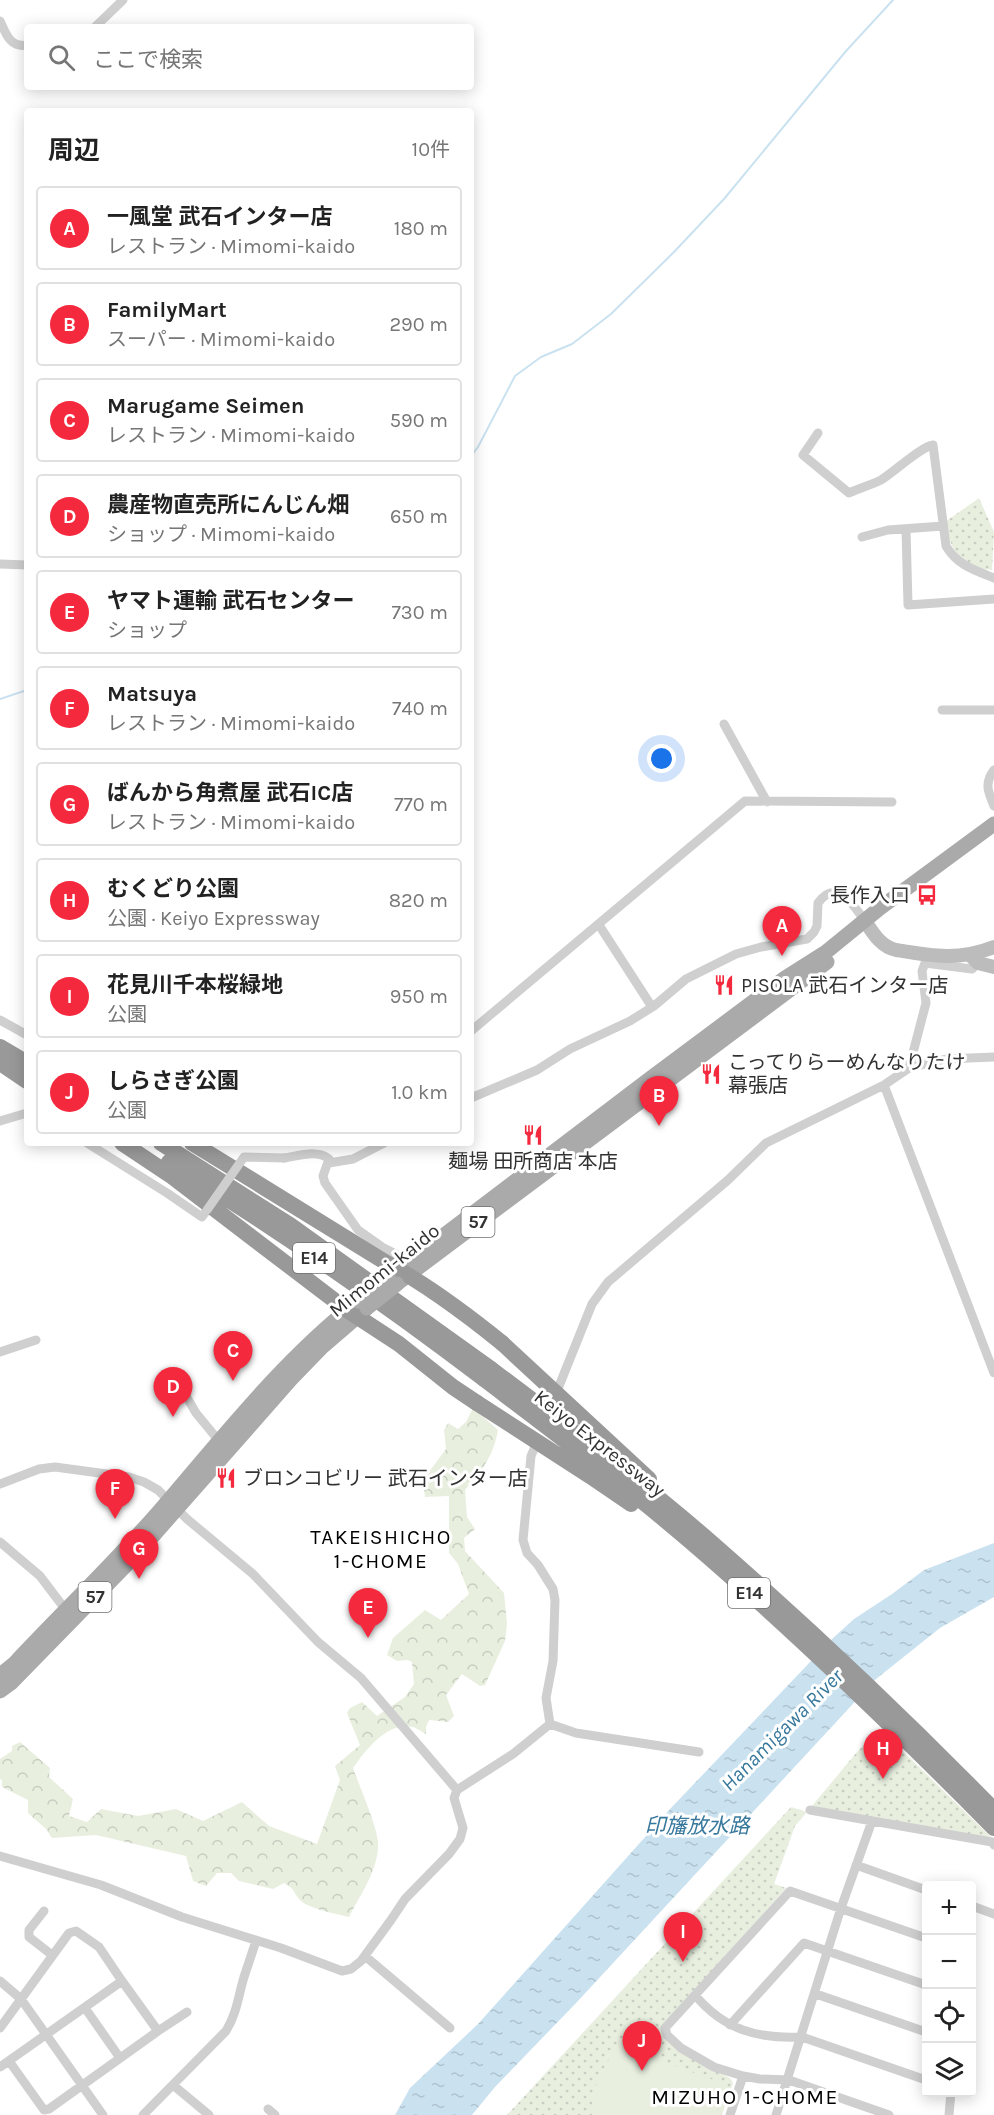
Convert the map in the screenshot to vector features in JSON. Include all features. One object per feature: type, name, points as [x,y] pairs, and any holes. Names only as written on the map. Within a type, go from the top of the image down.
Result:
[{"type":"highway","points":[[0,1045],[24,1055]]},
{"type":"highway","points":[[0,1045],[24,1060]]},
{"type":"highway","points":[[0,1062],[24,1075]]},
{"type":"highway","points":[[0,1062],[24,1079]]},
{"type":"highway","points":[[126,1146],[357,1309],[453,1387],[571,1463],[780,1613]]},
{"type":"highway","name":"Keiyo Expressway","points":[[143,1146],[281,1235],[442,1347],[488,1374]]},
{"type":"highway","name":"Keiyo Expressway","points":[[166,1146],[290,1225],[488,1374],[780,1613],[917,1734],[994,1810]]},
{"type":"highway","points":[[197,1146],[400,1273],[477,1323],[502,1343],[611,1442],[780,1613]]},
{"type":"highway","name":"Keiyo Expressway","points":[[780,1613],[994,1828]]},
{"type":"main road","name":"Mimomi-kaido","points":[[867,925],[994,824]]},
{"type":"main road","name":"Mimomi-kaido","points":[[0,1691],[11,1683],[137,1554],[219,1442],[313,1340],[867,925],[994,835]]},
{"type":"main road","name":"Mimomi-kaido","points":[[0,1675],[14,1664],[65,1609],[172,1504],[357,1309]]},
{"type":"street","points":[[97,24],[123,0]]},
{"type":"street","points":[[0,21],[9,41],[24,45]]},
{"type":"street","points":[[818,433],[803,455],[849,492],[878,481],[905,464],[926,446],[933,445],[946,546],[955,559],[970,569],[994,578]]},
{"type":"street","points":[[862,537],[888,530],[943,526]]},
{"type":"street","points":[[906,528],[908,605],[994,599]]},
{"type":"street","points":[[0,564],[24,565]]},
{"type":"street","points":[[942,710],[994,710]]},
{"type":"street","points":[[724,724],[766,802]]},
{"type":"street","points":[[994,770],[988,778],[987,789],[994,806]]},
{"type":"street","points":[[474,1029],[745,801],[892,802]]},
{"type":"street","points":[[474,1097],[537,1070],[570,1049],[630,1022],[686,979],[736,954],[809,938],[818,923],[818,905],[826,895],[836,893],[845,896],[880,941],[891,949],[942,957],[974,959],[985,966],[994,967]]},
{"type":"street","points":[[599,925],[652,1007]]},
{"type":"street","points":[[909,1068],[926,1003],[922,970],[925,963],[972,969],[974,959],[994,947]]},
{"type":"street","points":[[0,1020],[24,1033]]},
{"type":"street","points":[[550,1724],[546,1698],[553,1661],[555,1600],[553,1589],[538,1565],[527,1553],[523,1540],[523,1526],[531,1456],[592,1304],[608,1282],[623,1267],[728,1180],[766,1143],[884,1085],[909,1068],[946,1059],[994,1057]]},
{"type":"street","points":[[884,1085],[994,1373]]},
{"type":"street","points":[[0,1121],[24,1114]]},
{"type":"street","points":[[92,1146],[202,1217],[244,1157],[284,1158],[321,1154],[329,1159],[323,1176],[325,1184],[352,1223],[400,1273]]},
{"type":"street","points":[[328,1163],[353,1159],[378,1146]]},
{"type":"street","points":[[0,1352],[36,1340]]},
{"type":"street","points":[[172,1372],[196,1413],[219,1442]]},
{"type":"street","points":[[0,1484],[39,1470],[55,1467],[129,1477],[152,1485],[253,1574],[318,1642],[361,1678],[457,1790]]},
{"type":"street","points":[[0,1542],[40,1576],[65,1609]]},
{"type":"street","points":[[550,1724],[576,1733],[699,1752]]},
{"type":"street","points":[[0,1856],[101,1885],[182,1917],[342,1971],[351,1969],[365,1956],[405,1899],[449,1854],[460,1839],[463,1828],[454,1798],[457,1790],[513,1754],[550,1724]]},
{"type":"street","points":[[810,1810],[992,1842],[994,1845]]},
{"type":"street","points":[[776,2115],[872,1821]]},
{"type":"street","points":[[856,1865],[922,1888]]},
{"type":"street","points":[[889,2115],[789,2080],[743,2076],[699,2060],[667,2036],[665,2028],[790,1891],[922,1936]]},
{"type":"street","points":[[976,1910],[994,1914]]},
{"type":"street","points":[[39,1914],[29,1930],[29,1937],[52,1955]]},
{"type":"street","points":[[0,2028],[69,1933],[76,1931],[99,1947],[158,2031]]},
{"type":"street","points":[[143,2115],[226,2031],[232,2021],[256,1941]]},
{"type":"street","points":[[730,2025],[804,1943],[922,1983]]},
{"type":"street","points":[[365,1956],[450,2028]]},
{"type":"street","points":[[0,1981],[21,1999],[104,2115]]},
{"type":"street","points":[[0,2067],[122,1981]]},
{"type":"street","points":[[816,1994],[922,2030]]},
{"type":"street","points":[[695,1995],[705,2006],[730,2025],[759,2036],[802,2037],[922,2078]]},
{"type":"street","points":[[85,2008],[120,2058]]},
{"type":"street","points":[[9,2061],[44,2110],[49,2109],[181,2012]]},
{"type":"street","points":[[730,2115],[743,2076]]},
{"type":"street","points":[[173,2085],[209,2115]]},
{"type":"street","points":[[949,2115],[951,2097]]},
{"type":"green space","points":[[979,498],[994,532],[992,570],[972,566],[959,556],[950,542],[945,522]]},
{"type":"green space","points":[[473,1408],[498,1430],[486,1462],[465,1490],[467,1517],[475,1529],[464,1538],[465,1551],[504,1593],[507,1624],[505,1641],[485,1685],[480,1686],[462,1674],[446,1695],[454,1716],[448,1722],[429,1720],[426,1734],[413,1727],[394,1728],[378,1738],[353,1768],[372,1818],[378,1843],[372,1872],[349,1917],[323,1911],[304,1903],[284,1883],[273,1889],[239,1881],[231,1873],[217,1873],[206,1886],[193,1881],[186,1856],[96,1835],[52,1838],[46,1829],[28,1813],[28,1800],[2,1787],[0,1759],[12,1751],[12,1746],[20,1742],[50,1768],[49,1777],[73,1799],[69,1816],[87,1822],[101,1809],[138,1816],[176,1809],[203,1821],[242,1802],[269,1826],[317,1844],[340,1780],[335,1766],[360,1745],[347,1713],[350,1708],[362,1702],[377,1716],[405,1697],[414,1684],[412,1662],[397,1661],[387,1655],[393,1638],[425,1610],[441,1620],[469,1594],[458,1564],[449,1553],[449,1496],[425,1497],[423,1480],[446,1449],[444,1430],[448,1423],[458,1429],[466,1422]]},
{"type":"green space","points":[[880,1729],[993,1839],[812,1806],[857,1752]]},
{"type":"green space","points":[[791,1807],[807,1812],[795,1826],[774,1884],[786,1888],[664,2025],[662,2034],[683,2054],[730,2078],[733,2083],[722,2115],[507,2115]]},
{"type":"green space","points":[[619,2046],[717,2081],[724,2092],[716,2115],[592,2115],[595,2087]]},
{"type":"water","name":"印旛放水路","points":[[994,1543],[994,1597],[940,1628],[876,1679],[577,2002],[495,2087],[472,2115],[395,2115],[410,2088],[478,2024],[671,1808],[832,1639],[854,1619],[924,1570]]},
{"type":"waterway","points":[[474,452],[515,376],[541,357],[572,344],[611,314],[673,253],[724,199],[846,51],[893,0]]},
{"type":"waterway","points":[[0,699],[24,691]]},
{"type":"place","name":"長作入口","points":[[927,895]]},
{"type":"place","name":"一風堂 武石インター店","points":[[782,956]]},
{"type":"place","name":"PISOLA 武石インター店","points":[[724,985]]},
{"type":"place","name":"こってりらーめんなりたけ 幕張店","points":[[711,1074]]},
{"type":"place","name":"FamilyMart","points":[[659,1126]]},
{"type":"place","name":"麺場 田所商店 本店","points":[[533,1135]]},
{"type":"place","name":"Marugame Seimen","points":[[233,1381]]},
{"type":"place","name":"農産物直売所にんじん畑","points":[[173,1417]]},
{"type":"place","name":"ブロンコビリー 武石インター店","points":[[226,1478]]},
{"type":"place","name":"Matsuya","points":[[115,1519]]},
{"type":"place","name":"ばんから角煮屋 武石IC店","points":[[139,1579]]},
{"type":"place","name":"ヤマト運輸 武石センター","points":[[368,1638]]},
{"type":"place","name":"むくどり公園","points":[[883,1779]]},
{"type":"place","name":"花見川千本桜緑地","points":[[683,1962]]},
{"type":"place","name":"しらさぎ公園","points":[[642,2071]]},
{"type":"district","name":"TAKEISHICHO 1-CHOME","points":[[381,1549]]},
{"type":"district","name":"MIZUHO 1-CHOME","points":[[745,2097]]},
{"type":"water label","name":"Hanamigawa River","points":[[782,1730]]}]
